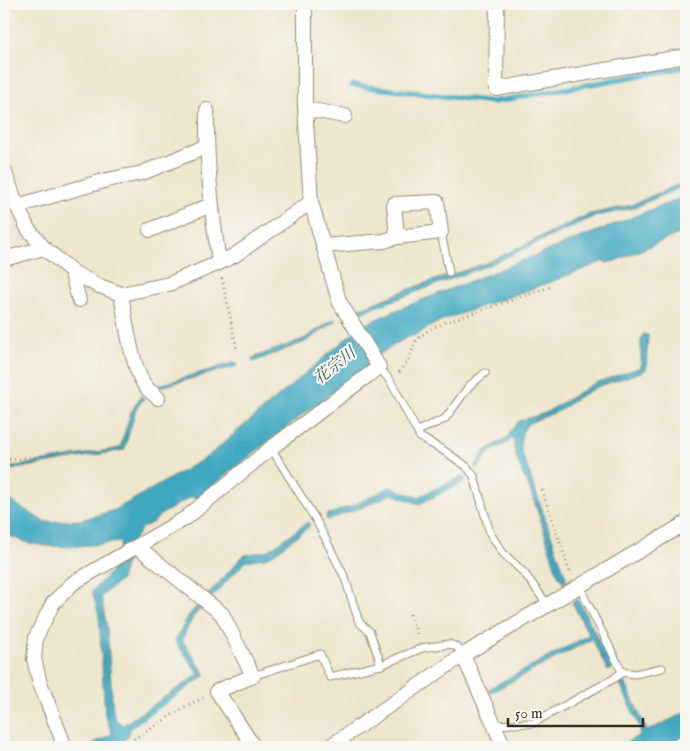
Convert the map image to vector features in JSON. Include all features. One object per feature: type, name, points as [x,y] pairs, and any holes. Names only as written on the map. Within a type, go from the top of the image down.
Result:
[{"type":"street","points":[[64,747],[40,682],[34,659],[36,637],[53,603],[74,583],[186,518],[271,448],[379,367],[338,301],[311,202],[306,109],[304,4]]},
{"type":"street","points":[[497,4],[496,89],[686,56]]},
{"type":"street","points":[[306,109],[345,116]]},
{"type":"street","points":[[207,110],[206,148],[219,263]]},
{"type":"street","points":[[17,206],[107,180],[142,173],[206,148]]},
{"type":"street","points":[[4,170],[17,206],[28,229],[44,248],[71,270],[97,285],[121,294],[169,284],[219,263],[235,255],[311,202]]},
{"type":"street","points":[[323,246],[384,241],[397,237],[441,232],[437,202],[394,204],[397,237]]},
{"type":"street","points":[[150,230],[211,205]]},
{"type":"street","points":[[4,259],[44,248]]},
{"type":"street","points":[[71,270],[79,300]]},
{"type":"street","points":[[121,294],[128,333],[141,378],[147,388],[158,398]]},
{"type":"street","points":[[334,746],[463,655],[686,523]]},
{"type":"street","points":[[138,547],[222,614],[253,676],[217,691],[254,747]]},
{"type":"street","points":[[463,655],[504,747]]},
{"type":"street","points":[[676,747],[686,742]]},
{"type":"lane","points":[[441,232],[449,272]]},
{"type":"lane","points":[[379,367],[391,382],[420,437],[466,466],[474,476],[490,533],[502,552],[525,574],[547,604]]},
{"type":"lane","points":[[417,430],[445,419],[469,386],[485,373]]},
{"type":"lane","points":[[271,448],[316,520],[345,578],[359,622],[370,632],[381,665]]},
{"type":"lane","points":[[579,586],[622,672]]},
{"type":"lane","points":[[253,676],[320,654],[330,677],[381,665],[422,648],[449,644],[457,647],[463,655]]},
{"type":"lane","points":[[622,672],[635,674],[662,668]]},
{"type":"lane","points":[[494,725],[533,723],[616,678],[622,672]]},
{"type":"path","points":[[219,263],[237,350]]},
{"type":"path","points":[[391,382],[408,360],[417,339],[430,330],[446,322],[550,286]]},
{"type":"path","points":[[4,460],[37,457]]},
{"type":"path","points":[[542,490],[569,572],[579,586]]},
{"type":"path","points":[[410,614],[422,648]]},
{"type":"path","points":[[121,747],[188,706],[217,691]]},
{"type":"water","points":[[686,181],[686,185],[633,208],[597,216],[489,265],[357,314],[356,310],[417,286],[486,263],[587,215],[631,205]]},
{"type":"water","name":"花宗川","points":[[686,196],[686,231],[615,261],[606,263],[604,261],[551,282],[440,321],[418,334],[406,338],[381,353],[367,368],[307,411],[199,498],[191,497],[140,529],[132,542],[121,580],[101,596],[107,628],[113,712],[116,720],[123,725],[199,674],[175,641],[188,616],[242,557],[267,551],[308,522],[310,526],[269,557],[246,561],[193,617],[182,640],[206,675],[130,728],[128,737],[113,747],[86,747],[112,733],[105,715],[99,616],[92,591],[114,568],[121,542],[58,547],[33,544],[20,540],[4,533],[4,497],[45,522],[81,520],[115,510],[207,457],[361,326],[399,309]]},
{"type":"water","points":[[334,319],[336,321],[305,342],[253,362],[252,358],[304,339]]},
{"type":"water","points":[[643,334],[648,335],[646,369],[644,371],[597,387],[575,399],[561,410],[529,423],[522,435],[521,450],[567,580],[563,583],[557,573],[532,495],[517,459],[514,437],[488,453],[478,469],[474,467],[486,450],[508,437],[519,421],[545,413],[593,384],[641,367],[641,341]]},
{"type":"water","points":[[236,362],[237,366],[157,388],[156,386]]},
{"type":"water","points":[[141,396],[144,398],[136,409],[124,450],[4,471],[4,468],[120,448],[131,412]]},
{"type":"water","points":[[463,476],[466,481],[419,504],[392,494],[327,520],[326,515],[354,505],[390,487],[418,497]]},
{"type":"water","points":[[578,599],[613,668],[608,671],[592,639],[490,693],[488,689],[589,635],[572,602]]},
{"type":"water","points":[[625,682],[647,731],[686,712],[686,737],[662,747],[617,747],[640,735],[640,728],[620,684]]},
{"type":"waterway","points":[[352,85],[493,102],[686,67]]}]
